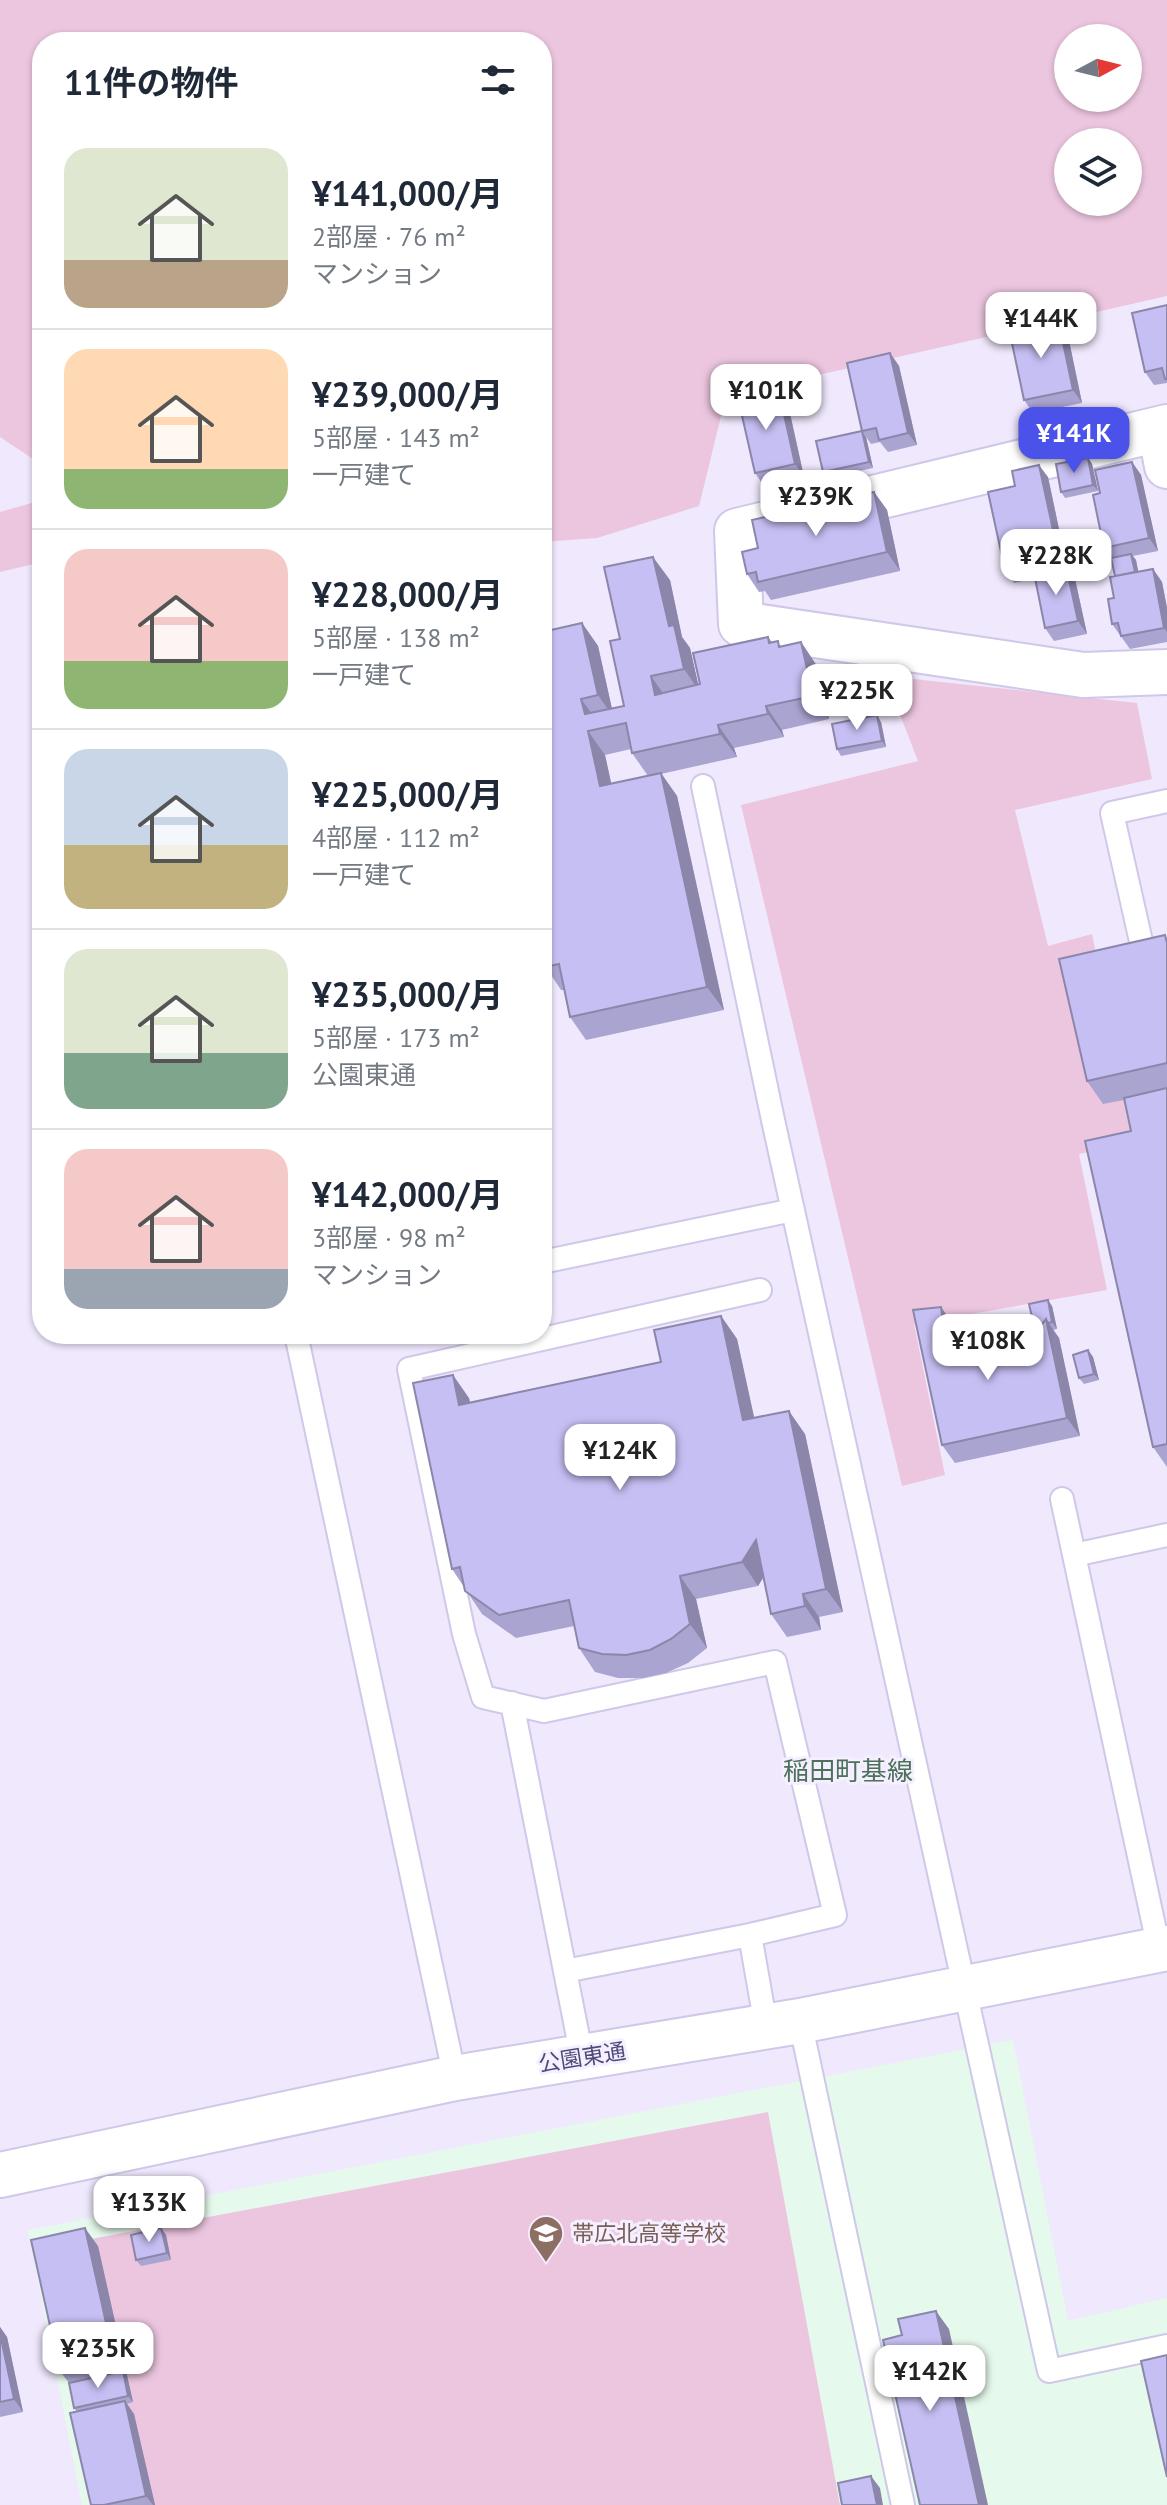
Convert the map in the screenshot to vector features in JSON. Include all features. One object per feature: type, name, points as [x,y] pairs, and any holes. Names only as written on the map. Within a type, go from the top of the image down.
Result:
[{"type":"street","points":[[1165,441],[737,531],[741,624],[1083,675],[1167,672]]},
{"type":"street","name":"公園東通","points":[[0,2175],[455,2078],[783,2023],[1163,1949]]},
{"type":"lane","points":[[703,786],[793,1210],[1049,2371],[1167,2346]]},
{"type":"lane","points":[[1153,995],[1112,813],[1167,801]]},
{"type":"lane","points":[[552,1260],[793,1210]]},
{"type":"lane","points":[[552,1337],[760,1290]]},
{"type":"lane","points":[[298,1344],[455,2078]]},
{"type":"lane","points":[[520,1344],[409,1369],[464,1634],[483,1697],[544,1711],[775,1662],[835,1915],[565,1971]]},
{"type":"lane","points":[[1062,1499],[1163,1949]]},
{"type":"lane","points":[[1074,1555],[1167,1535]]},
{"type":"lane","points":[[512,1703],[582,2057]]},
{"type":"lane","points":[[750,1935],[783,2023],[903,2505]]},
{"type":"shaded area","points":[[0,0],[1167,0],[1167,296],[726,396],[699,506],[597,538],[552,541],[552,32],[32,32],[32,458],[0,437]]},
{"type":"shaded area","points":[[32,503],[32,564],[0,572],[0,512]]},
{"type":"shaded area","points":[[885,676],[1137,703],[1152,779],[1015,810],[1048,946],[1092,934],[1135,1142],[1079,1154],[1107,1290],[914,1324],[945,1475],[902,1486],[741,805],[918,761]]},
{"type":"shaded area","name":"帯広北高等学校","points":[[1013,2040],[1068,2321],[1167,2298],[1167,2505],[82,2505],[28,2230]]},
{"type":"shaded area","name":"帯広北高等学校","points":[[768,2112],[840,2505],[121,2505],[59,2245]]},
{"type":"building","points":[[1167,305],[1165,379],[1162,368],[1145,372],[1132,313]]},
{"type":"building","points":[[1058,319],[1073,390],[1024,400],[1009,329]]},
{"type":"building","points":[[890,353],[908,433],[879,440],[876,428],[862,431],[847,363]]},
{"type":"building","points":[[768,392],[769,399],[780,396],[795,464],[755,473],[738,398]]},
{"type":"building","points":[[862,431],[869,462],[823,472],[816,441]]},
{"type":"building","points":[[1088,458],[1093,485],[1061,492],[1056,464]]},
{"type":"building","points":[[1132,462],[1149,538],[1104,548],[1093,495],[1100,493],[1095,470]]},
{"type":"building","points":[[1039,465],[1059,558],[1005,570],[988,492],[1015,486],[1012,471]]},
{"type":"building","points":[[874,492],[887,552],[758,582],[756,572],[747,574],[742,552],[758,548],[752,520]]},
{"type":"building","points":[[1131,554],[1135,572],[1115,576],[1111,558]]},
{"type":"building","points":[[653,557],[669,626],[674,625],[684,669],[651,676],[655,695],[700,684],[693,653],[768,637],[769,643],[778,641],[779,647],[801,642],[813,696],[766,706],[768,714],[718,725],[720,734],[632,753],[626,723],[588,731],[600,786],[661,773],[707,987],[570,1017],[559,964],[552,966],[552,630],[582,623],[598,695],[581,699],[585,714],[624,706],[610,641],[620,639],[604,567]]},
{"type":"building","points":[[1066,566],[1078,621],[1045,628],[1034,573]]},
{"type":"building","points":[[1153,569],[1164,628],[1121,636],[1118,623],[1112,624],[1108,599],[1114,598],[1110,577]]},
{"type":"building","points":[[877,715],[882,741],[837,749],[832,724]]},
{"type":"building","points":[[1165,935],[1167,1063],[1087,1081],[1059,959]]},
{"type":"building","points":[[1167,1088],[1167,1444],[1153,1447],[1085,1141],[1131,1131],[1124,1098]]},
{"type":"building","points":[[1048,1300],[1052,1322],[1048,1323],[1046,1319],[1034,1326],[1029,1304]]},
{"type":"building","points":[[941,1307],[946,1340],[960,1338],[990,1350],[1007,1349],[1023,1343],[1036,1333],[1046,1319],[1067,1418],[942,1445],[913,1310]]},
{"type":"building","points":[[721,1316],[743,1420],[789,1411],[826,1589],[803,1594],[805,1606],[771,1614],[756,1540],[742,1562],[680,1576],[690,1624],[650,1650],[626,1655],[602,1654],[579,1648],[569,1600],[499,1615],[465,1591],[460,1567],[452,1569],[413,1383],[453,1375],[459,1405],[661,1362],[654,1330]]},
{"type":"building","points":[[1088,1350],[1094,1374],[1079,1378],[1073,1355]]},
{"type":"building","points":[[85,2228],[114,2359],[60,2371],[31,2240]]},
{"type":"building","points":[[161,2228],[167,2253],[136,2260],[131,2235]]},
{"type":"building","points":[[936,2311],[979,2505],[920,2505],[883,2340],[902,2335],[898,2319]]},
{"type":"building","points":[[0,2334],[14,2399],[0,2402]]},
{"type":"building","points":[[1167,2355],[1167,2477],[1141,2361]]},
{"type":"building","points":[[123,2371],[128,2396],[74,2408],[69,2383]]},
{"type":"building","points":[[125,2401],[146,2496],[91,2505],[70,2413]]},
{"type":"building","points":[[871,2476],[877,2505],[842,2505],[838,2483]]},
{"type":"place","name":"帯広北高等学校","points":[[546,2264]]},
{"type":"district","name":"稲田町基線","points":[[848,1771]]}]
